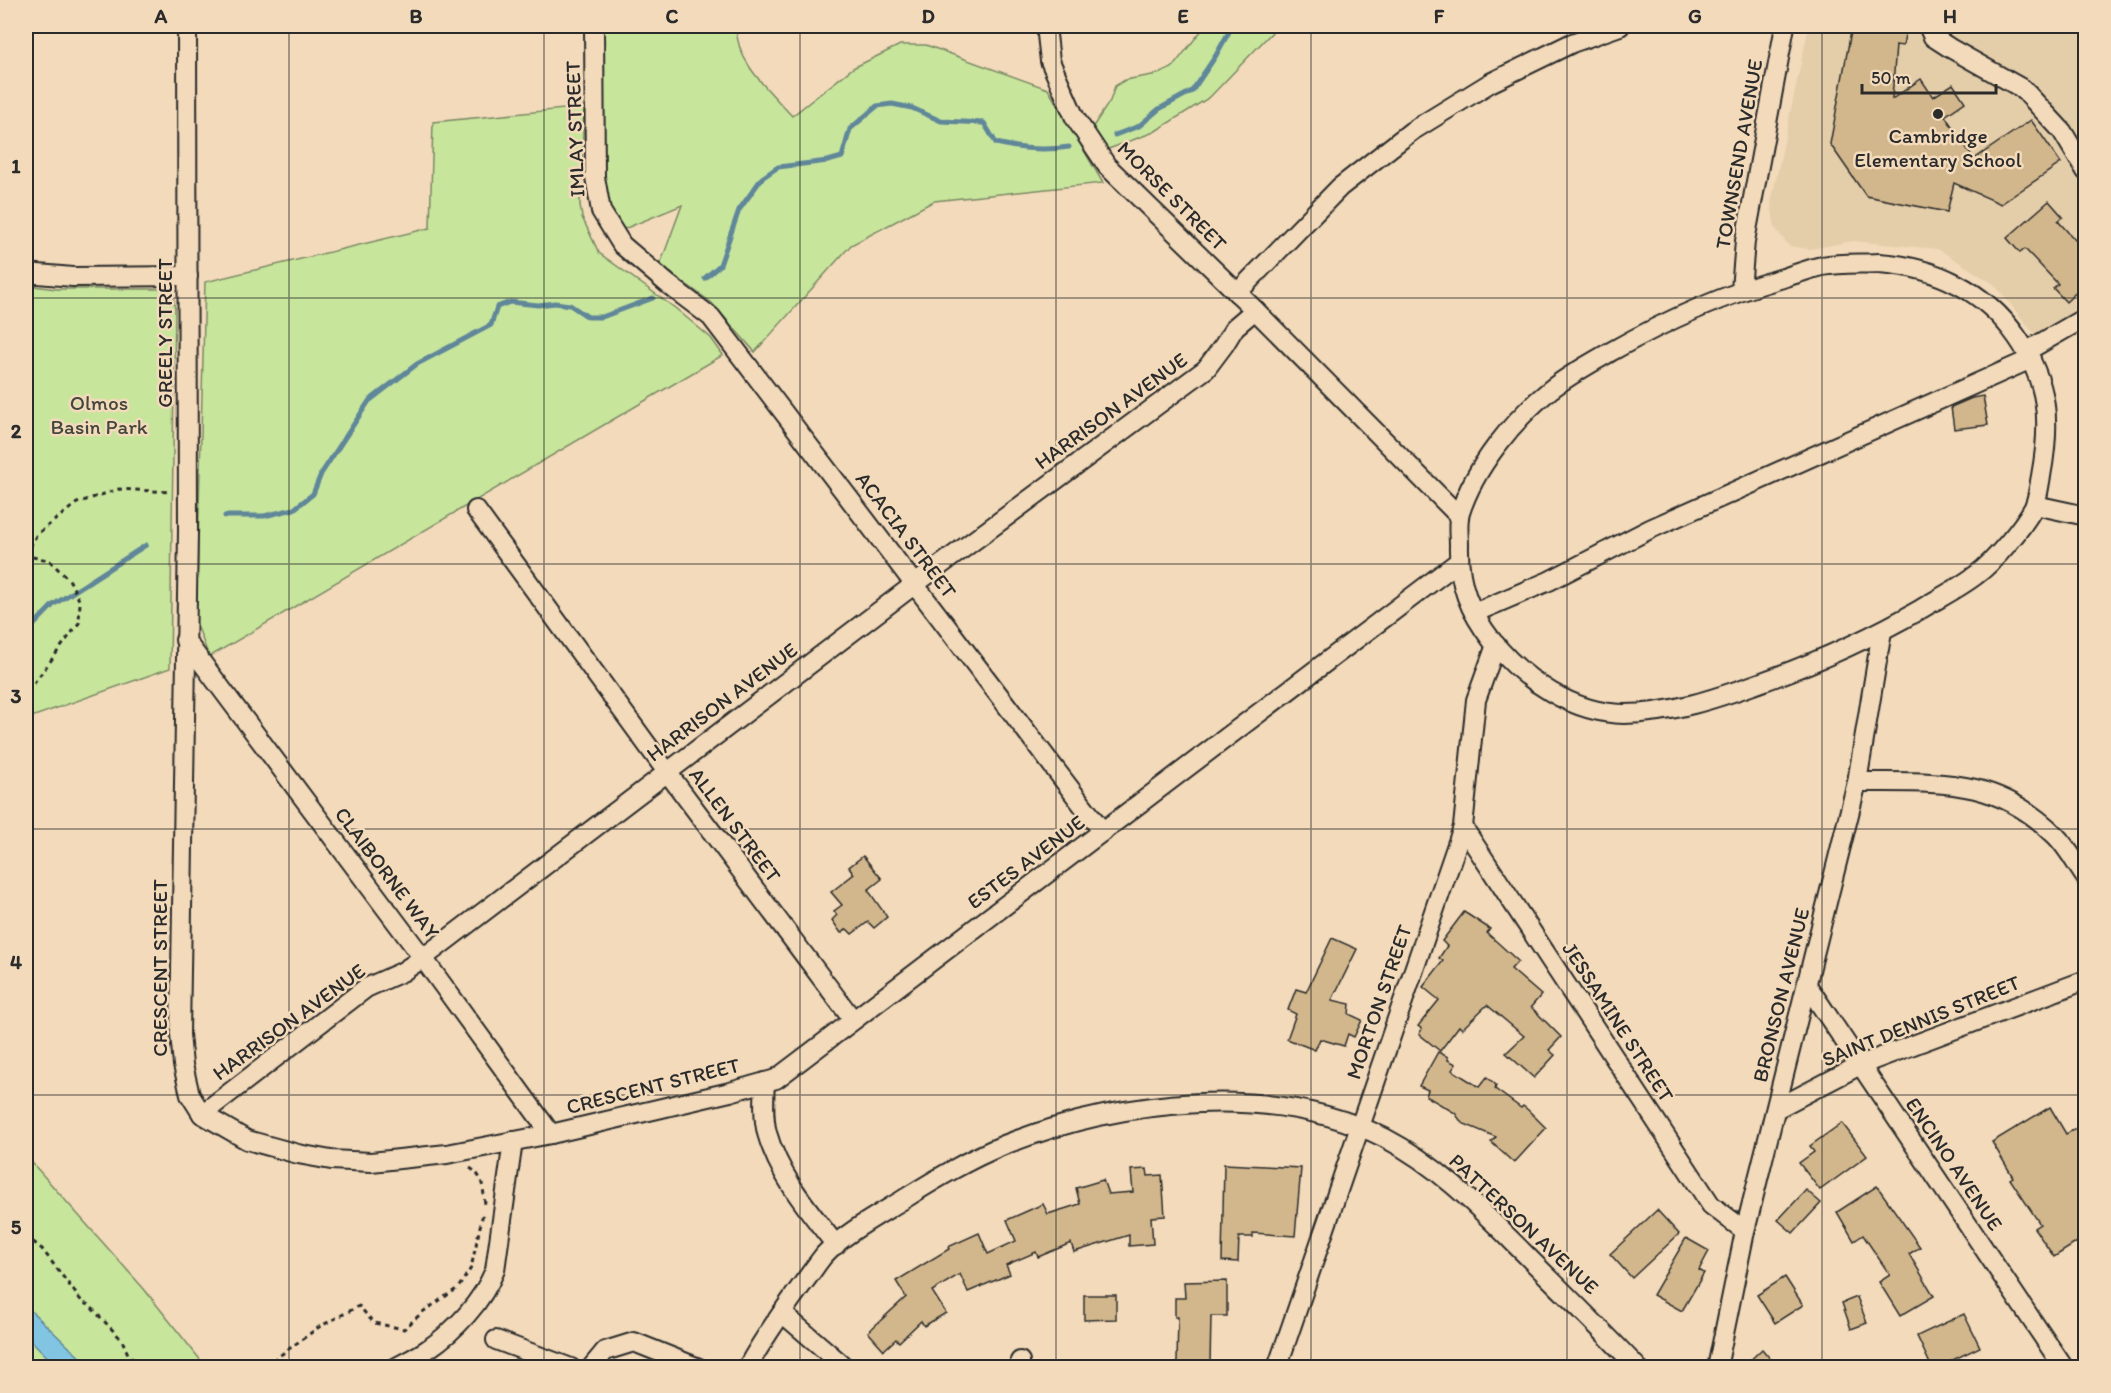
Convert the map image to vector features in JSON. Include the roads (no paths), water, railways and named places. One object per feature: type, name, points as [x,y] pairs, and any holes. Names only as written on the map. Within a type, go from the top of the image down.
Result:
[{"type":"street","name":"GREELY STREET","points":[[185,640],[188,532],[187,26]]},
{"type":"street","name":"IMLAY STREET","points":[[594,26],[595,177],[601,211],[622,245],[661,278]]},
{"type":"street","name":"MORSE STREET","points":[[1046,26],[1050,61],[1074,118],[1107,166],[1255,310]]},
{"type":"street","points":[[1237,293],[1340,187],[1412,131],[1490,83],[1572,43],[1620,26]]},
{"type":"street","name":"TOWNSEND AVENUE","points":[[1741,290],[1745,241],[1785,26]]},
{"type":"street","points":[[1928,26],[1934,37],[1950,48],[2023,89],[2062,131],[2085,171]]},
{"type":"street","points":[[1879,263],[1914,267],[1949,279],[1980,297],[2006,322],[2029,355],[2041,384],[2047,410],[2048,428],[2035,505],[2009,541],[1980,573],[1882,631],[1803,667],[1721,697],[1679,707],[1623,714],[1592,708],[1554,695],[1531,679],[1496,645],[1467,602],[1458,562],[1459,516],[1477,476],[1496,448],[1531,406],[1552,388],[1658,325],[1741,290],[1823,266],[1879,263]]},
{"type":"street","points":[[26,273],[74,277],[188,276]]},
{"type":"street","name":"ACACIA STREET","points":[[661,278],[711,317],[1103,832]]},
{"type":"street","points":[[1255,310],[1459,516]]},
{"type":"street","name":"HARRISON AVENUE","points":[[202,1114],[366,988],[402,972],[423,958],[915,584],[1206,369],[1235,327],[1255,310]]},
{"type":"street","points":[[1474,613],[1549,581],[1650,529],[2029,355],[2085,317]]},
{"type":"street","points":[[2035,505],[2083,512]]},
{"type":"street","name":"ALLEN STREET","points":[[476,510],[667,772],[853,1020]]},
{"type":"street","name":"ESTES AVENUE","points":[[765,1082],[776,1078],[1458,562]]},
{"type":"street","name":"BRONSON AVENUE","points":[[1717,1368],[1745,1231],[1857,782],[1882,631]]},
{"type":"street","name":"CLAIBORNE WAY","points":[[185,640],[423,958],[551,1134]]},
{"type":"street","name":"CRESCENT STREET","points":[[185,640],[180,1034],[183,1065],[190,1095],[202,1114]]},
{"type":"street","name":"MORTON STREET","points":[[1277,1368],[1463,827],[1476,700],[1496,645]]},
{"type":"street","points":[[1857,782],[1937,783],[1964,786],[2003,796],[2026,811],[2057,837],[2085,878]]},
{"type":"street","name":"JESSAMINE STREET","points":[[1463,827],[1711,1205],[1745,1231]]},
{"type":"street","name":"SAINT DENNIS STREET","points":[[1776,1109],[1860,1065],[2085,980]]},
{"type":"street","name":"ENCINO AVENUE","points":[[1807,985],[2064,1368]]},
{"type":"street","points":[[765,1082],[763,1104],[767,1133],[781,1169],[807,1209],[836,1245]]},
{"type":"street","name":"CRESCENT STREET","points":[[513,1141],[551,1134],[765,1082]]},
{"type":"street","name":"PATTERSON AVENUE","points":[[754,1365],[782,1313],[825,1254],[874,1218],[952,1170],[1004,1146],[1057,1127],[1143,1108],[1229,1102],[1274,1105],[1323,1114],[1386,1139],[1424,1161],[1459,1188],[1638,1368]]},
{"type":"street","points":[[202,1114],[247,1140],[298,1154],[331,1160],[371,1162],[447,1154],[513,1141],[495,1270],[481,1298],[456,1326],[429,1349],[394,1368]]},
{"type":"street","points":[[782,1313],[846,1368]]},
{"type":"street","points":[[496,1340],[571,1368]]},
{"type":"street","points":[[591,1368],[605,1351],[634,1342],[699,1368]]},
{"type":"water","points":[[26,1306],[90,1367],[57,1367],[26,1335]]},
{"type":"waterway","points":[[1115,135],[1139,126],[1159,109],[1192,91],[1230,30],[1236,26]]},
{"type":"waterway","points":[[705,278],[720,265],[739,210],[762,178],[778,167],[842,157],[850,129],[877,106],[892,104],[912,108],[941,121],[984,123],[996,143],[1005,145],[1042,149],[1069,147]]},
{"type":"waterway","points":[[225,516],[264,516],[294,509],[313,494],[321,474],[369,401],[417,364],[491,325],[497,307],[510,302],[538,305],[555,303],[570,305],[588,317],[602,317],[653,298]]},
{"type":"waterway","points":[[26,633],[53,605],[146,545]]},
{"type":"place","name":"Cambridge Elementary School","points":[[1938,114]]},
{"type":"park label","name":"Olmos Basin Park","points":[[99,415]]}]
